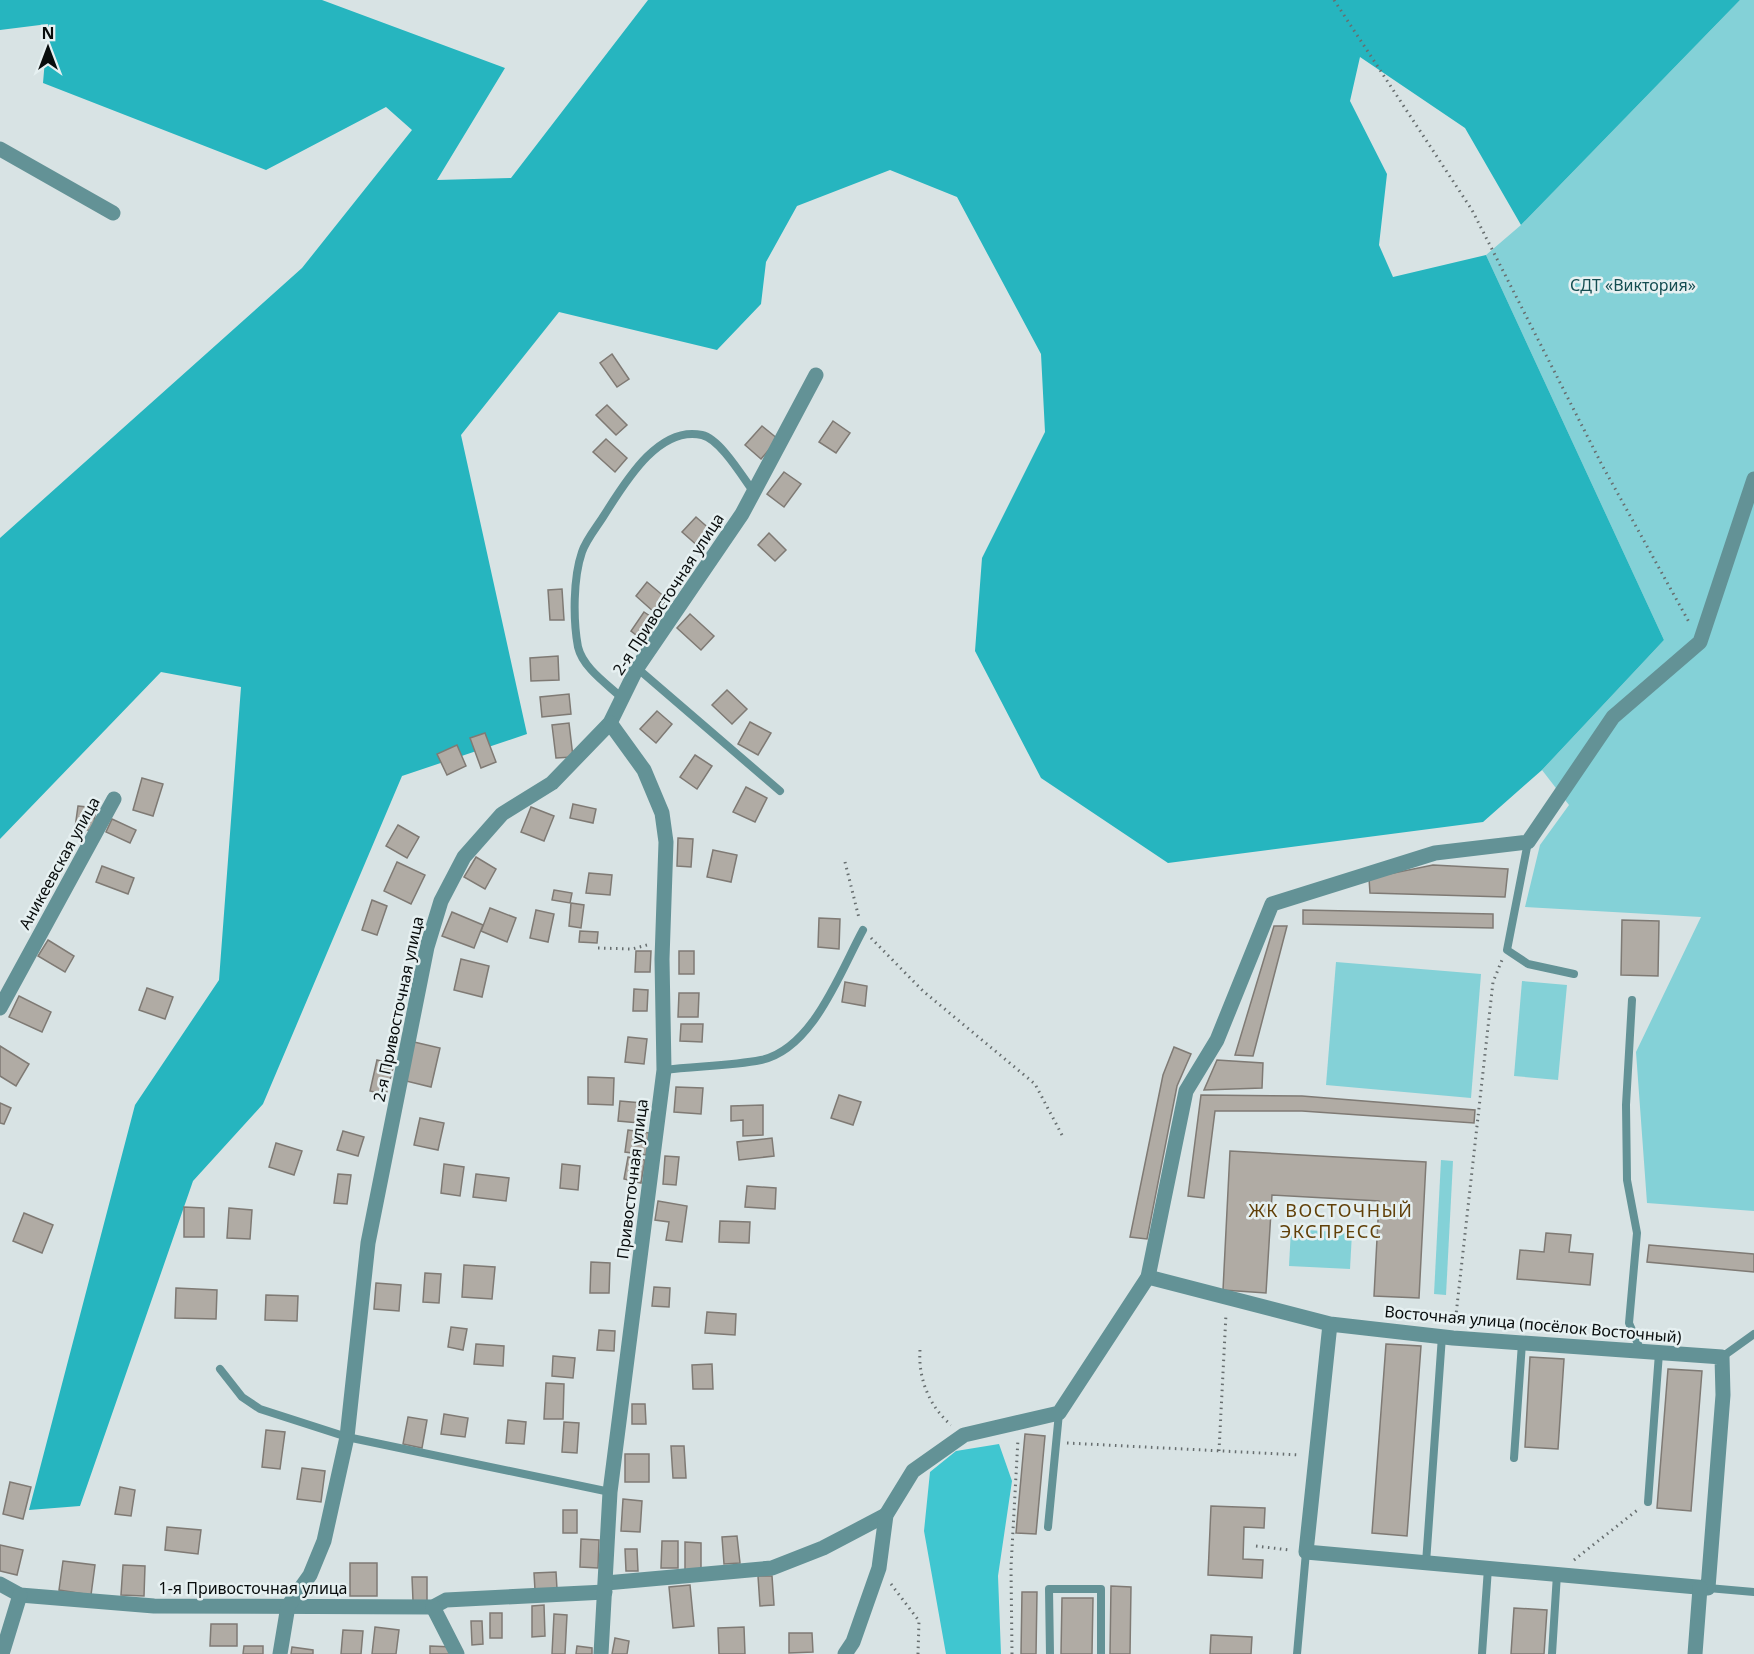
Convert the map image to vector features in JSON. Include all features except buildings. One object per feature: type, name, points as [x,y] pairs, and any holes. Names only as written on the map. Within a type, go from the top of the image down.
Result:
[{"type":"street","points":[[0,149],[112,213]]},
{"type":"street","name":"2-я Привосточная улица","points":[[280,1654],[288,1606],[310,1575],[324,1541],[347,1437],[368,1243],[427,947],[441,901],[464,857],[502,814],[552,783],[610,723],[637,668],[742,514],[816,375]]},
{"type":"street","points":[[845,1654],[853,1642],[879,1569],[886,1515],[913,1471],[964,1435],[1059,1413],[1148,1277],[1186,1091],[1217,1040],[1272,904],[1435,853],[1528,842],[1613,717],[1700,642],[1754,478]]},
{"type":"street","name":"Привосточная улица","points":[[601,1654],[610,1492],[664,1070],[662,943],[666,842],[662,813],[644,770],[610,723]]},
{"type":"street","name":"Аникеевская улица","points":[[0,1008],[114,799]]},
{"type":"street","name":"Восточная улица (посёлок Восточный)","points":[[1148,1277],[1330,1324],[1448,1337],[1722,1357]]},
{"type":"street","points":[[1330,1324],[1306,1552],[1704,1588]]},
{"type":"street","points":[[1695,1654],[1704,1588],[1723,1395],[1722,1357]]},
{"type":"street","points":[[606,1587],[772,1568],[823,1548],[886,1515]]},
{"type":"street","points":[[0,1584],[20,1595],[2,1654]]},
{"type":"street","name":"1-я Привосточная улица","points":[[20,1595],[154,1606],[433,1607],[446,1600],[606,1587]]},
{"type":"street","points":[[433,1607],[457,1654]]},
{"type":"lane","points":[[622,698],[586,664],[579,648],[575,580],[582,550],[627,479],[657,446],[688,433],[705,435],[726,454],[753,491]]},
{"type":"lane","points":[[637,668],[780,791]]},
{"type":"lane","points":[[1528,842],[1506,950],[1528,964],[1574,974]]},
{"type":"lane","points":[[664,1070],[762,1060],[787,1049],[814,1021],[862,930]]},
{"type":"lane","points":[[1632,1000],[1626,1105],[1627,1180],[1637,1233],[1629,1323],[1641,1351]]},
{"type":"lane","points":[[1722,1357],[1754,1334]]},
{"type":"lane","points":[[1426,1563],[1448,1337]]},
{"type":"lane","points":[[1514,1458],[1522,1343]]},
{"type":"lane","points":[[1648,1502],[1659,1353]]},
{"type":"lane","points":[[220,1369],[242,1397],[260,1409],[347,1437],[610,1492]]},
{"type":"lane","points":[[1048,1527],[1059,1413]]},
{"type":"lane","points":[[1297,1654],[1306,1552]]},
{"type":"lane","points":[[1482,1654],[1488,1568]]},
{"type":"lane","points":[[1552,1654],[1557,1574]]},
{"type":"lane","points":[[1704,1588],[1754,1592]]},
{"type":"lane","points":[[1050,1654],[1049,1589],[1101,1589],[1101,1654]]},
{"type":"path","points":[[1335,0],[1472,210],[1602,465],[1700,642]]},
{"type":"path","points":[[845,862],[862,930],[923,991],[1035,1084],[1062,1135]]},
{"type":"path","points":[[598,948],[632,949],[662,943]]},
{"type":"path","points":[[1448,1337],[1493,982],[1506,950]]},
{"type":"path","points":[[1219,1451],[1227,1298]]},
{"type":"path","points":[[920,1350],[919,1367],[926,1393],[944,1419],[964,1435]]},
{"type":"path","points":[[1011,1654],[1011,1567],[1019,1456],[1017,1423]]},
{"type":"path","points":[[1056,1443],[1316,1456]]},
{"type":"path","points":[[1557,1574],[1648,1502]]},
{"type":"path","points":[[1256,1546],[1306,1552]]},
{"type":"path","points":[[879,1569],[919,1621],[918,1654]]},
{"type":"green space","name":"СДТ «Виктория»","points":[[1740,0],[1754,0],[1754,1211],[1647,1203],[1636,1052],[1701,917],[1525,907],[1540,845],[1569,805],[1542,770],[1664,640],[1486,255],[1521,225]]},
{"type":"green space","points":[[1336,962],[1481,974],[1471,1098],[1326,1085]]},
{"type":"green space","points":[[1522,981],[1567,985],[1558,1080],[1514,1076]]},
{"type":"green space","points":[[1441,1160],[1453,1161],[1446,1295],[1434,1294]]},
{"type":"green space","points":[[1291,1229],[1352,1233],[1350,1269],[1289,1266]]},
{"type":"shaded area","points":[[0,0],[322,0],[505,68],[437,180],[511,178],[648,0],[1740,0],[1521,225],[1465,128],[1360,57],[1350,101],[1387,174],[1379,245],[1393,277],[1486,255],[1664,640],[1542,770],[1483,822],[1168,863],[1041,778],[975,651],[982,558],[1045,432],[1041,354],[957,197],[890,170],[797,206],[766,262],[761,304],[717,350],[559,312],[461,435],[527,734],[402,776],[263,1104],[193,1181],[80,1506],[29,1510],[135,1105],[219,980],[241,687],[161,672],[0,839],[0,538],[302,268],[412,130],[386,107],[266,170],[43,83],[48,24],[0,30]]},
{"type":"shaded area","points":[[999,1444],[1012,1481],[998,1576],[1001,1654],[946,1654],[924,1531],[930,1472],[956,1451]]},
{"type":"district","name":"ЖК ВОСТОЧНЫЙ ЭКСПРЕСС","points":[[1331,1220]]}]
